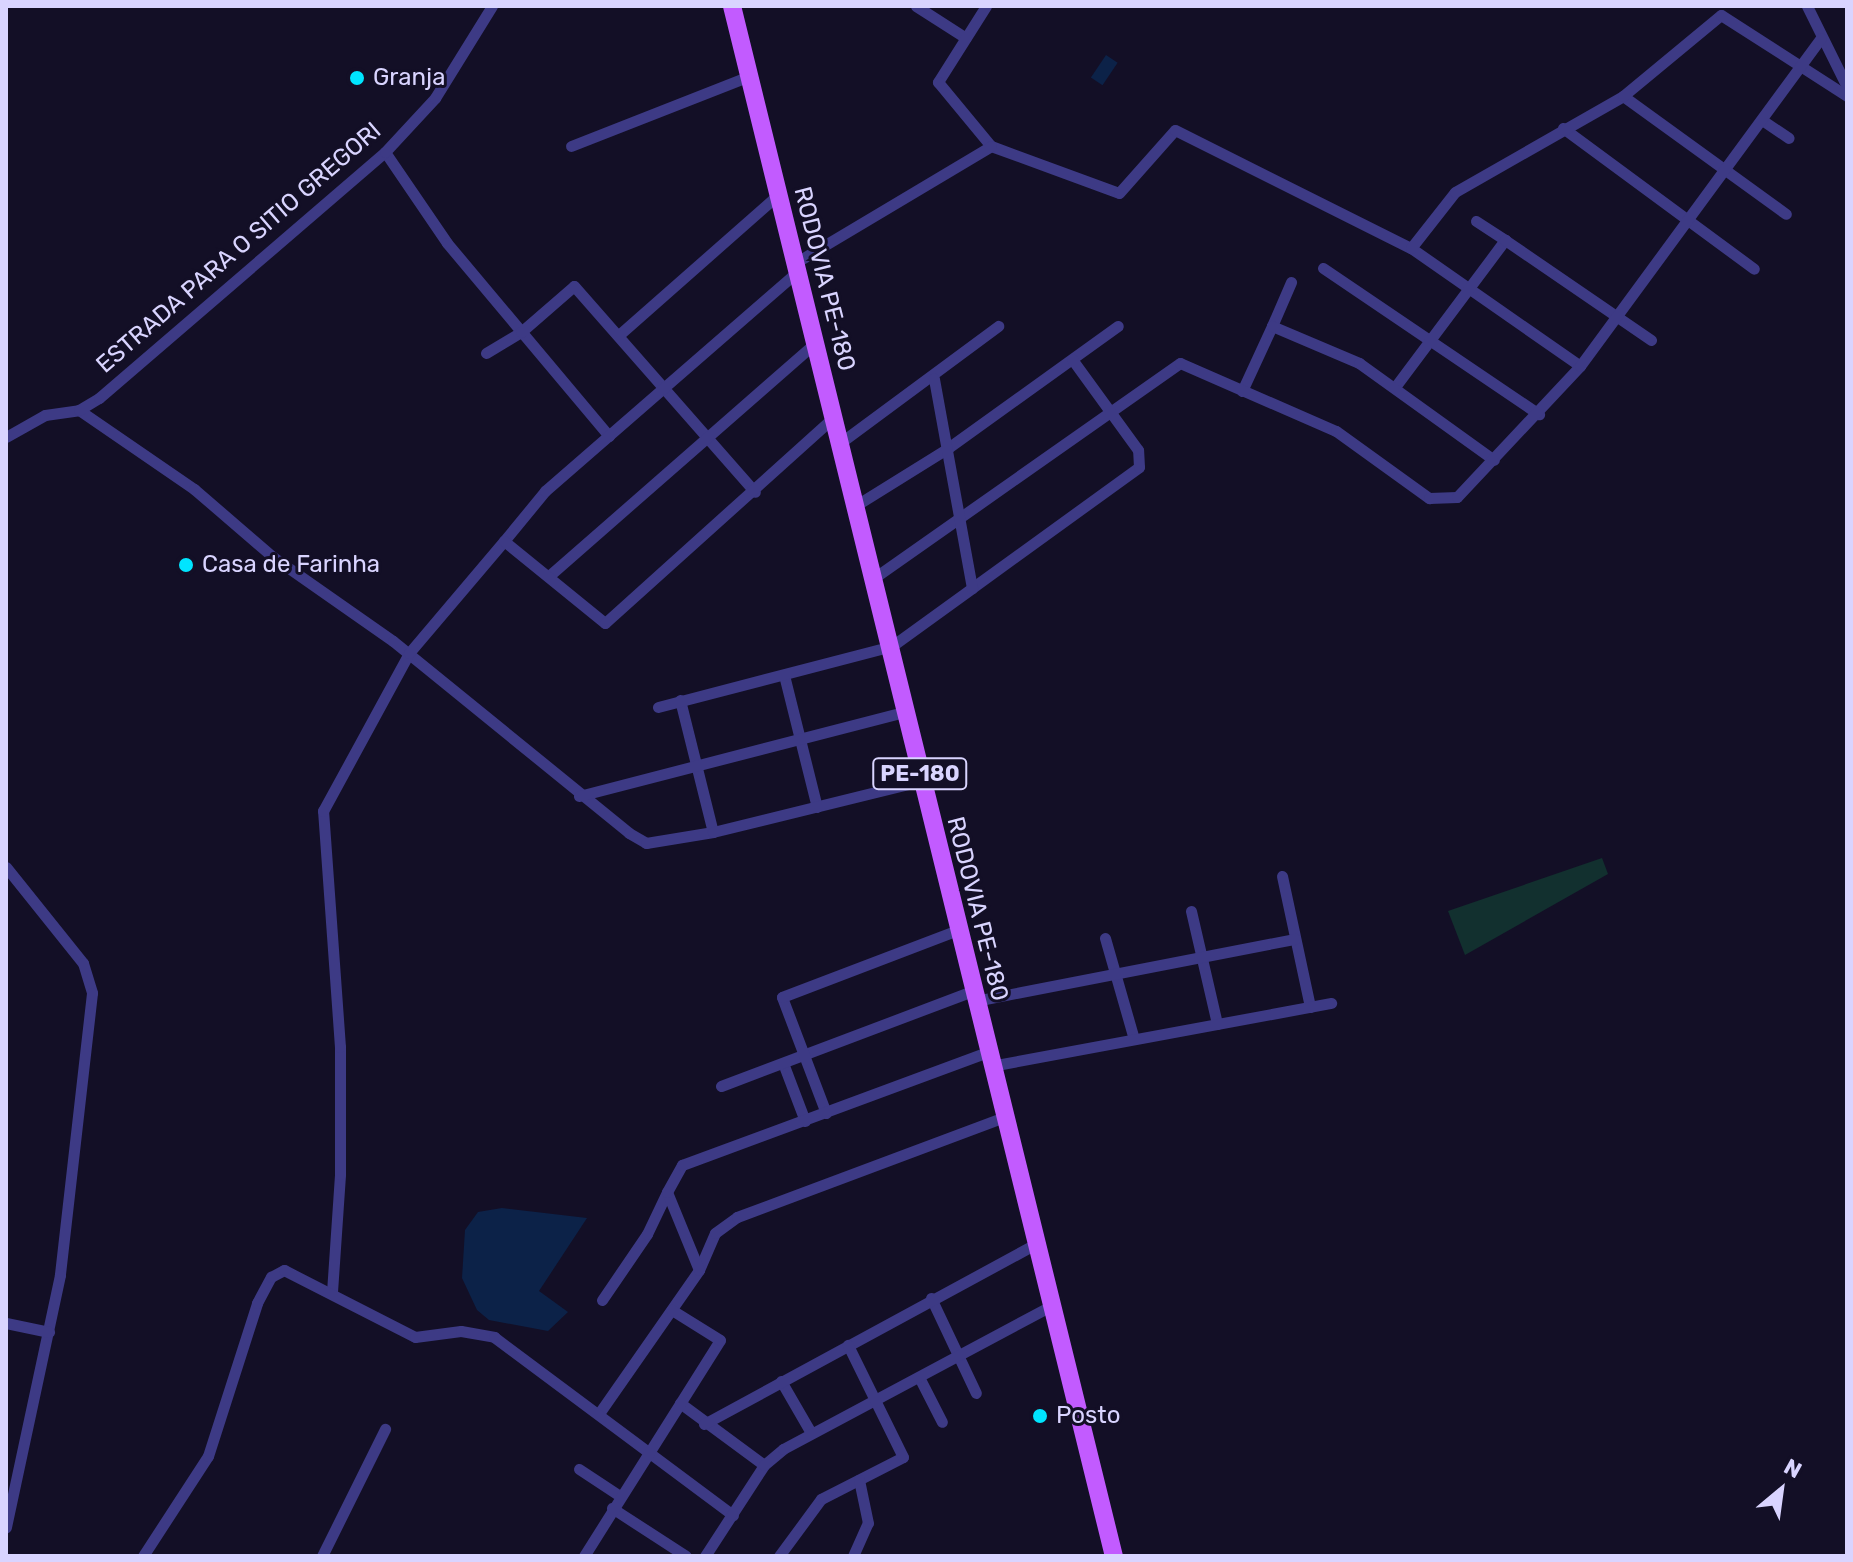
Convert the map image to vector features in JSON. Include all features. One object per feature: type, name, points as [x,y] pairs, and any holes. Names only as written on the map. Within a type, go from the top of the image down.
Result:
[{"type":"main road","name":"RODOVIA PE-180","points":[[732,6],[814,344],[892,646],[957,930],[1112,1549]]},
{"type":"street","name":"ESTRADA PARA O SITIO GREGORI","points":[[6,437],[45,415],[79,410],[385,152],[428,108],[492,6]]},
{"type":"street","points":[[916,6],[966,38]]},
{"type":"street","points":[[986,6],[938,82],[991,146],[1119,193],[1175,130],[1411,248],[1580,366]]},
{"type":"street","points":[[1807,6],[1847,87]]},
{"type":"street","points":[[1411,248],[1455,192],[1623,96],[1721,15],[1800,70],[1847,96]]},
{"type":"street","points":[[874,578],[1180,363],[1336,431],[1434,500],[1457,497],[1539,414],[1580,366],[1821,38]]},
{"type":"street","points":[[571,146],[750,76]]},
{"type":"street","points":[[1623,96],[1786,214]]},
{"type":"street","points":[[1762,120],[1789,138]]},
{"type":"street","points":[[1563,128],[1754,269]]},
{"type":"street","points":[[332,1292],[340,1174],[340,1047],[323,811],[409,653],[545,491],[796,267],[991,146]]},
{"type":"street","points":[[385,152],[447,243],[609,436]]},
{"type":"street","points":[[620,334],[779,194]]},
{"type":"street","points":[[1476,221],[1651,340]]},
{"type":"street","points":[[1395,387],[1505,240]]},
{"type":"street","points":[[1323,268],[1431,337],[1539,414]]},
{"type":"street","points":[[1242,391],[1291,282]]},
{"type":"street","points":[[486,353],[521,332],[574,286],[667,385],[755,492]]},
{"type":"street","points":[[840,443],[934,378],[998,326]]},
{"type":"street","points":[[855,506],[948,448],[1118,326]]},
{"type":"street","points":[[1272,326],[1359,363],[1494,460]]},
{"type":"street","points":[[550,575],[814,344]]},
{"type":"street","points":[[658,707],[892,646],[1136,471],[1141,455],[1072,359]]},
{"type":"street","points":[[934,378],[962,518],[972,588]]},
{"type":"street","points":[[79,410],[194,489],[273,557],[409,653],[579,796],[646,843],[713,832],[921,781]]},
{"type":"street","points":[[504,541],[550,575],[605,623],[755,492],[833,418]]},
{"type":"street","points":[[784,675],[817,807]]},
{"type":"street","points":[[680,700],[713,832]]},
{"type":"street","points":[[579,796],[907,711]]},
{"type":"street","points":[[6,867],[83,963],[92,993],[74,1173],[49,1332],[6,1527]]},
{"type":"street","points":[[1282,876],[1310,1007]]},
{"type":"street","points":[[1191,911],[1217,1024]]},
{"type":"street","points":[[826,1113],[782,997],[957,930]]},
{"type":"street","points":[[1105,938],[1134,1039]]},
{"type":"street","points":[[721,1086],[974,996],[1114,975],[1295,939]]},
{"type":"street","points":[[602,1300],[647,1234],[673,1176],[687,1162],[989,1059],[1134,1039],[1331,1003]]},
{"type":"street","points":[[783,1063],[805,1121]]},
{"type":"street","points":[[600,1412],[699,1270],[715,1233],[737,1217],[1004,1117]]},
{"type":"street","points":[[667,1192],[699,1270]]},
{"type":"street","points":[[704,1424],[1037,1243]]},
{"type":"street","points":[[143,1556],[208,1456],[240,1349],[267,1283],[279,1272],[291,1270],[415,1337],[461,1331],[494,1337],[637,1439],[646,1455],[733,1515]]},
{"type":"street","points":[[931,1298],[976,1393]]},
{"type":"street","points":[[705,1556],[764,1465],[810,1431],[920,1379],[1053,1305]]},
{"type":"street","points":[[584,1556],[720,1340],[672,1310]]},
{"type":"street","points":[[6,1323],[49,1332]]},
{"type":"street","points":[[779,1556],[815,1504],[903,1457],[848,1345]]},
{"type":"street","points":[[920,1379],[942,1422]]},
{"type":"street","points":[[781,1381],[810,1431]]},
{"type":"street","points":[[680,1403],[704,1424],[764,1465]]},
{"type":"street","points":[[322,1556],[385,1429]]},
{"type":"street","points":[[579,1469],[620,1496]]},
{"type":"street","points":[[853,1556],[868,1523],[859,1480]]},
{"type":"street","points":[[612,1508],[686,1556]]},
{"type":"green space","points":[[1602,858],[1608,874],[1465,955],[1448,911]]},
{"type":"water","points":[[1106,55],[1118,63],[1103,85],[1091,77]]},
{"type":"water","points":[[502,1208],[587,1218],[539,1291],[568,1312],[548,1331],[489,1320],[477,1310],[462,1278],[465,1230],[478,1212]]},
{"type":"place","name":"Granja","points":[[357,78]]},
{"type":"place","name":"Casa de Farinha","points":[[186,565]]},
{"type":"place","name":"Posto","points":[[1040,1416]]}]
